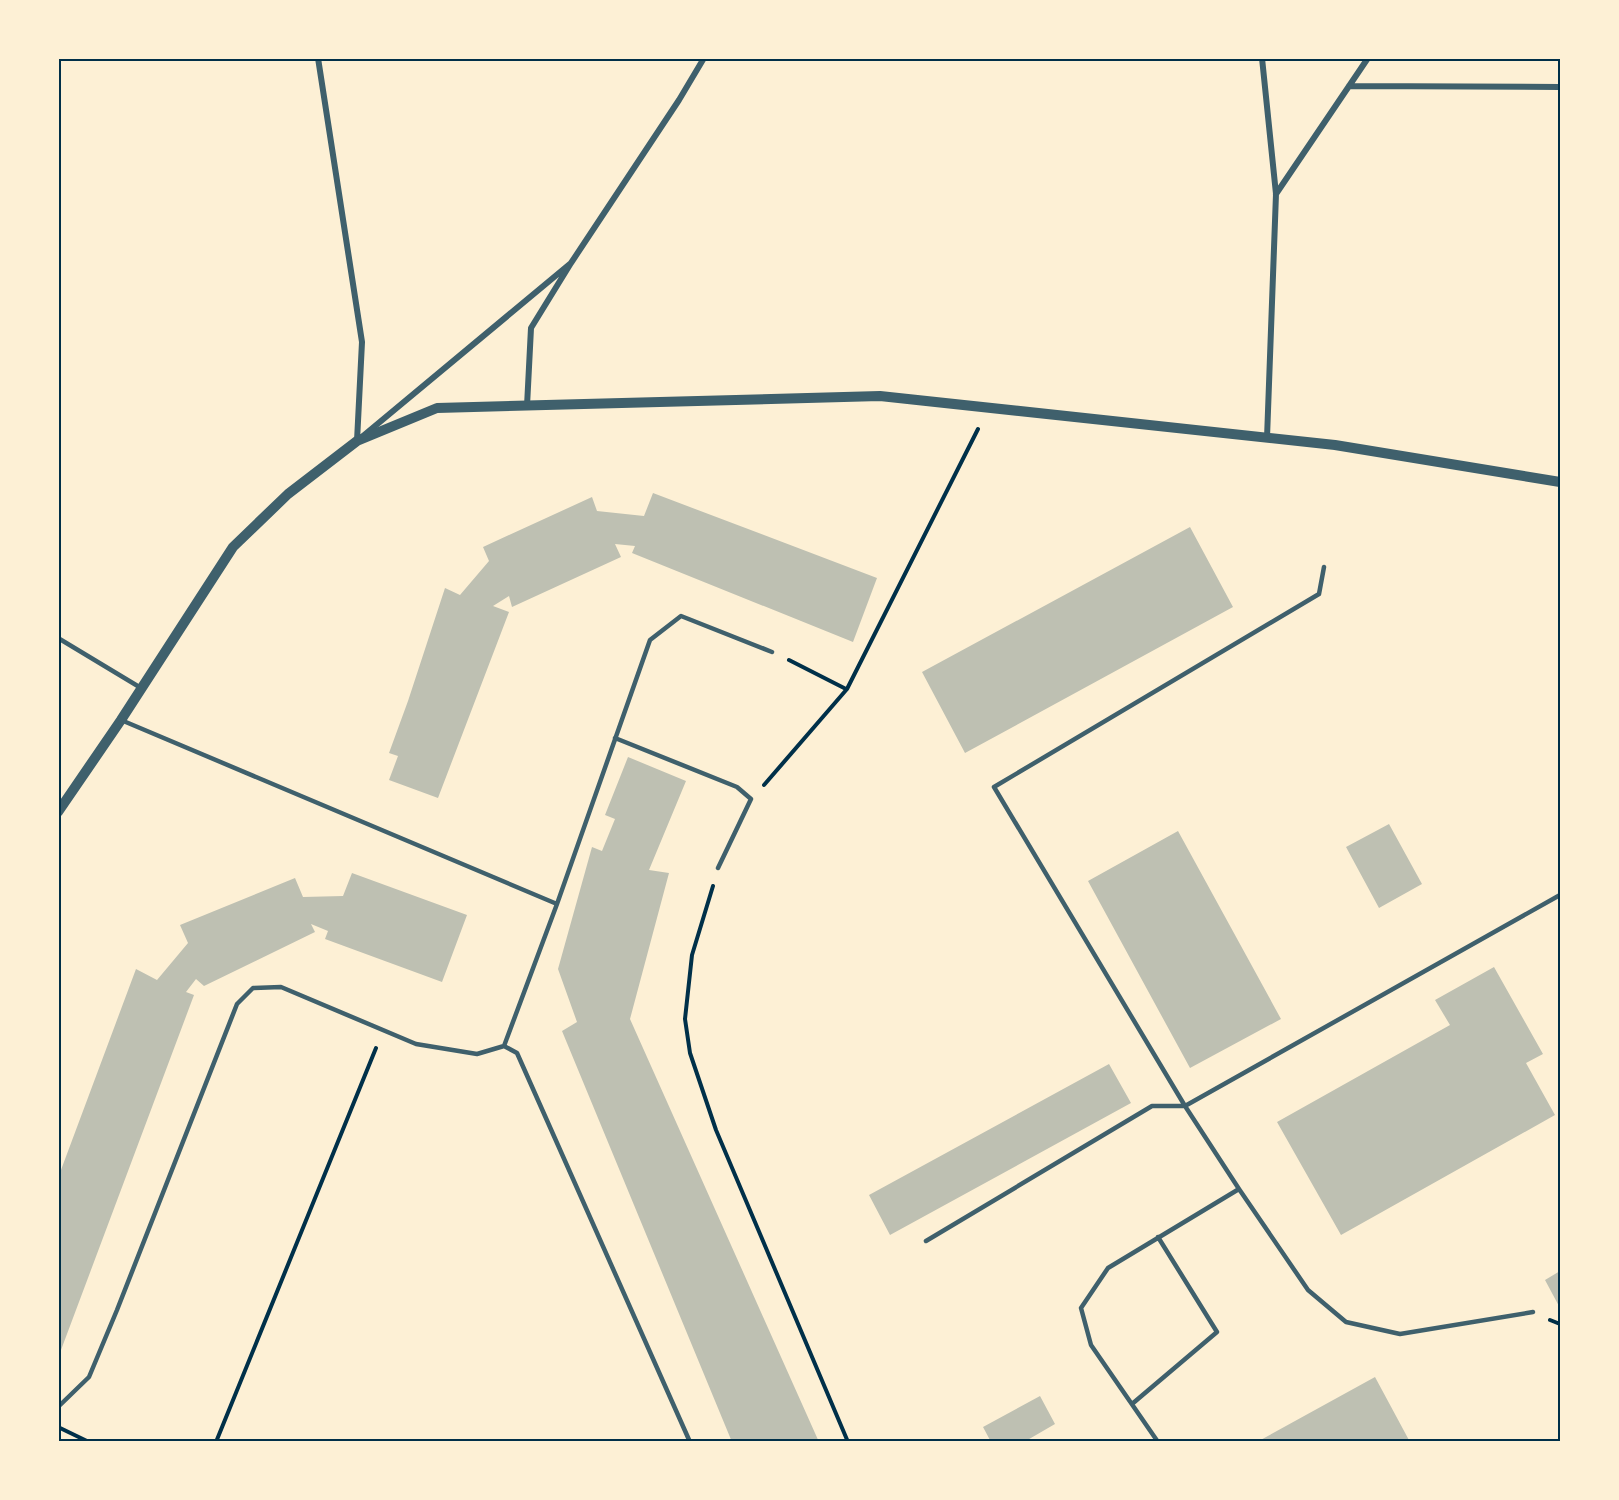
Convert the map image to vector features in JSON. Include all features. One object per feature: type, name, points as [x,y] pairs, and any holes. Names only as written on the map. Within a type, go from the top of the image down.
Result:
[{"type":"street","points":[[318,58],[362,342],[357,441]]},
{"type":"street","points":[[527,407],[531,328],[704,58]]},
{"type":"street","points":[[1262,58],[1276,194],[1267,438]]},
{"type":"street","points":[[1276,194],[1368,58]]},
{"type":"street","points":[[1349,86],[1560,87]]},
{"type":"street","points":[[58,812],[121,720],[233,547],[288,494],[357,441],[571,263]]},
{"type":"street","points":[[357,441],[437,408],[880,396],[1335,445],[1560,482]]},
{"type":"lane","points":[[1324,567],[1319,594],[994,787],[1185,1106],[1308,1290],[1346,1322],[1400,1334],[1533,1312]]},
{"type":"lane","points":[[504,1046],[557,904],[650,640],[681,616],[772,652]]},
{"type":"lane","points":[[58,638],[141,688]]},
{"type":"lane","points":[[121,720],[557,904]]},
{"type":"lane","points":[[615,738],[737,787],[751,800],[718,868]]},
{"type":"lane","points":[[926,1241],[1152,1106],[1185,1106],[1560,895]]},
{"type":"lane","points":[[58,1407],[89,1377],[237,1004],[253,988],[281,987],[416,1044],[477,1054],[504,1046],[517,1053],[690,1442]]},
{"type":"lane","points":[[1158,1442],[1091,1345],[1081,1308],[1108,1268],[1239,1189]]},
{"type":"lane","points":[[1132,1404],[1217,1332],[1158,1237]]},
{"type":"path","points":[[751,800],[846,689],[988,408]]},
{"type":"path","points":[[772,652],[846,689]]},
{"type":"path","points":[[718,868],[692,955],[685,1019],[690,1053],[716,1130],[848,1442]]},
{"type":"path","points":[[216,1442],[383,1030]]},
{"type":"path","points":[[58,1427],[89,1442]]},
{"type":"building","points":[[653,493],[877,578],[853,642],[632,553],[635,546],[615,544],[621,557],[512,607],[509,596],[493,606],[509,612],[438,798],[389,780],[398,756],[389,753],[445,588],[460,595],[489,561],[483,547],[592,497],[597,511],[644,516]]},
{"type":"building","points":[[1190,527],[1233,607],[965,753],[922,672]]},
{"type":"building","points":[[628,757],[686,781],[649,870],[669,873],[630,1019],[819,1442],[732,1442],[562,1031],[577,1022],[558,969],[592,847],[602,851],[615,819],[605,815]]},
{"type":"building","points":[[1389,824],[1422,884],[1379,908],[1346,847]]},
{"type":"building","points":[[1178,831],[1281,1019],[1190,1068],[1088,881]]},
{"type":"building","points":[[352,873],[467,915],[442,982],[325,939],[328,931],[311,924],[315,932],[204,986],[196,979],[186,992],[194,995],[58,1358],[58,1178],[136,969],[157,980],[188,943],[180,925],[295,878],[303,897],[343,896]]},
{"type":"building","points":[[1494,967],[1543,1054],[1526,1063],[1555,1115],[1341,1235],[1277,1122],[1450,1025],[1435,1000]]},
{"type":"building","points":[[1109,1064],[1131,1103],[890,1235],[869,1195]]},
{"type":"building","points":[[1560,1271],[1560,1308],[1545,1280]]},
{"type":"building","points":[[1375,1377],[1410,1442],[1257,1442]]},
{"type":"building","points":[[1040,1396],[1055,1424],[1024,1442],[991,1442],[983,1427]]}]
